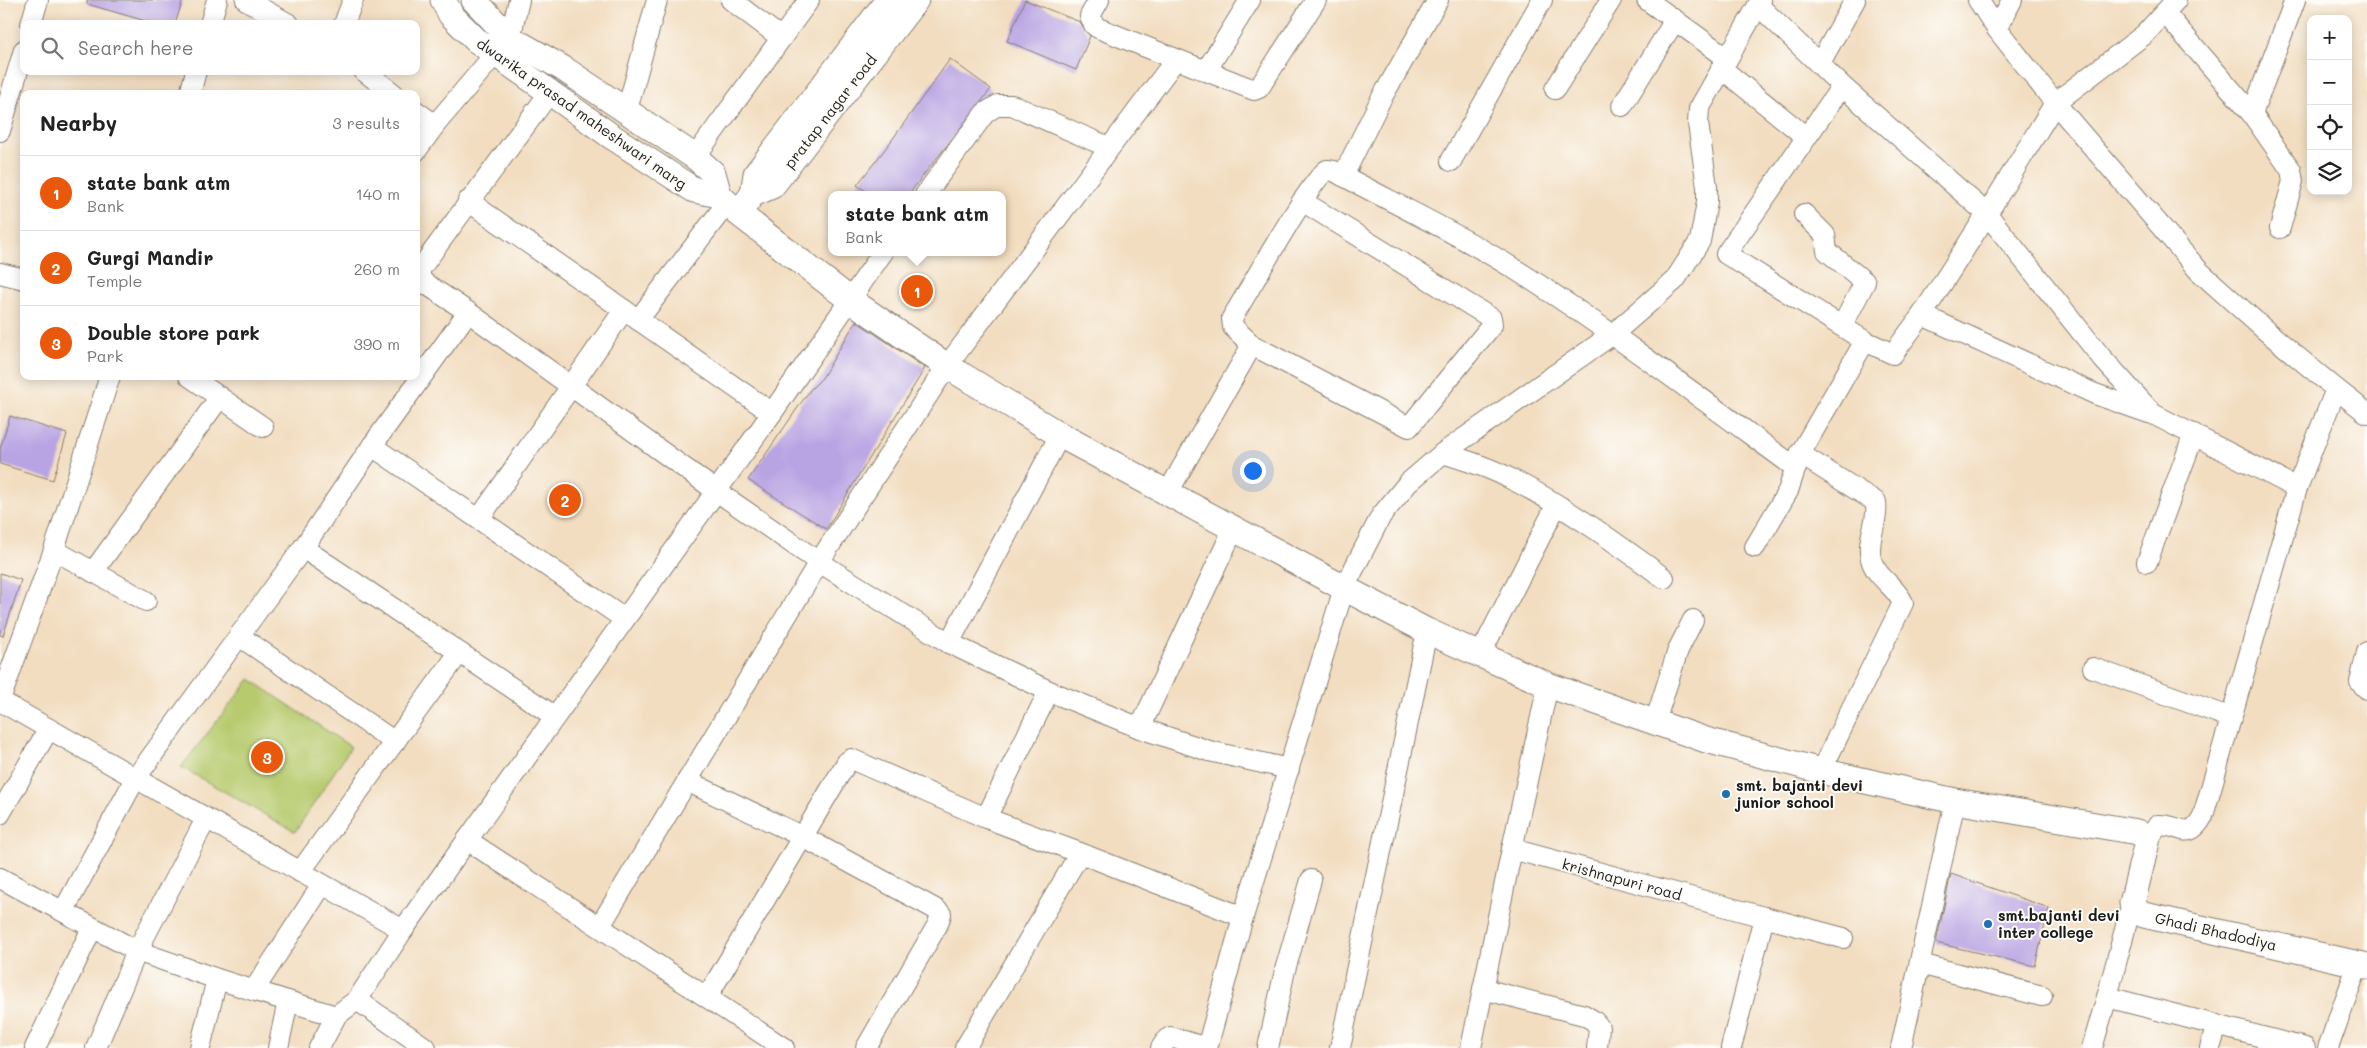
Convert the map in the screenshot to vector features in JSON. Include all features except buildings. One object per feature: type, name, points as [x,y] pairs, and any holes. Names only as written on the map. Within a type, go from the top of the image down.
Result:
[{"type":"street","points":[[32,20],[38,0]]},
{"type":"street","points":[[211,20],[217,0]]},
{"type":"street","points":[[246,0],[282,20]]},
{"type":"street","points":[[346,20],[353,0]]},
{"type":"street","name":"dwarika prasad maheshwari marg","points":[[443,0],[450,15],[468,33],[564,69],[628,110],[695,157],[713,173],[734,201]]},
{"type":"street","name":"dwarika prasad maheshwari marg","points":[[474,0],[503,46],[550,92],[694,190],[734,201]]},
{"type":"street","points":[[420,146],[435,125],[503,46],[520,0]]},
{"type":"street","points":[[628,110],[657,0]]},
{"type":"street","points":[[733,0],[780,37]]},
{"type":"street","points":[[695,157],[780,37],[809,0]]},
{"type":"street","points":[[478,518],[571,386],[631,315],[734,201],[888,0]]},
{"type":"street","name":"pratap nagar road","points":[[734,201],[772,186],[916,0]]},
{"type":"street","points":[[1099,0],[1090,16],[1094,25],[1252,90],[1259,88],[1316,0]]},
{"type":"street","points":[[1206,71],[1250,0]]},
{"type":"street","points":[[1343,176],[1380,99],[1438,0]]},
{"type":"street","points":[[1451,161],[1542,0]]},
{"type":"street","points":[[1555,89],[1611,0]]},
{"type":"street","points":[[1647,0],[1675,20],[1806,137]]},
{"type":"street","points":[[1820,63],[1855,0]]},
{"type":"street","points":[[1978,0],[1997,29],[2055,103],[2199,271],[2265,330],[2367,413]]},
{"type":"street","points":[[1997,29],[2012,0]]},
{"type":"street","points":[[2252,114],[2295,0]]},
{"type":"street","points":[[1161,1048],[1171,1037],[1207,1048],[1243,917],[1318,666],[1344,588],[1381,516],[1408,483],[1442,453],[1613,334],[1675,280],[1700,242],[1707,187],[1698,115],[1724,63],[1760,2],[1842,86],[1987,214],[2102,358],[2153,414]]},
{"type":"street","points":[[1842,86],[1726,254],[1890,354],[1895,353],[1922,315],[2055,103],[2121,55],[2145,34],[2170,6],[2252,114],[2291,170],[2293,181],[2280,228]]},
{"type":"street","points":[[1622,106],[1675,20]]},
{"type":"street","points":[[600,926],[819,562],[947,366],[1108,147],[1176,59]]},
{"type":"street","points":[[0,130],[20,63]]},
{"type":"street","points":[[191,90],[195,75]]},
{"type":"street","points":[[369,75],[389,90]]},
{"type":"street","points":[[550,92],[468,202],[420,273],[423,282],[819,562],[949,643],[1049,691],[1140,728],[1209,751],[1289,768]]},
{"type":"street","points":[[928,191],[985,113],[998,105],[1012,105],[1108,147]]},
{"type":"street","points":[[420,113],[435,125]]},
{"type":"street","points":[[1302,201],[1491,318],[1492,325],[1409,427],[1252,345],[1233,327],[1232,318],[1302,201],[1323,172],[1334,171],[1422,217],[1517,271],[1613,334],[1798,461],[1876,502],[1870,536],[1872,562],[1879,575],[1903,603],[1821,771]]},
{"type":"street","points":[[734,201],[849,299],[947,366],[1060,435],[1233,530],[1427,631],[1481,653],[1548,685],[1706,740],[1821,771],[1955,801],[2137,832],[2143,836],[2146,842]]},
{"type":"street","points":[[468,202],[772,413]]},
{"type":"street","points":[[1804,214],[1825,235],[1828,251],[1865,282],[1842,326]]},
{"type":"street","points":[[319,1048],[336,1016],[357,1000],[403,930],[623,618],[772,413],[880,256]]},
{"type":"street","points":[[0,273],[20,278]]},
{"type":"street","points":[[420,379],[468,312]]},
{"type":"street","points":[[1922,315],[2095,394],[2153,414],[2297,488]]},
{"type":"street","points":[[1755,546],[1788,491],[1798,461],[1865,340]]},
{"type":"street","points":[[1167,494],[1252,345]]},
{"type":"street","points":[[109,380],[54,550],[0,700],[48,730],[403,930]]},
{"type":"street","points":[[195,380],[263,427]]},
{"type":"street","points":[[64,910],[135,779],[302,548],[419,380]]},
{"type":"street","points":[[2092,1048],[2132,903],[2146,842],[2158,825],[2191,831],[2197,828],[2203,816],[2297,488],[2336,389]]},
{"type":"street","points":[[93,572],[220,397]]},
{"type":"street","points":[[2147,562],[2194,434]]},
{"type":"street","points":[[949,643],[1060,435]]},
{"type":"street","points":[[372,446],[623,618]]},
{"type":"street","points":[[1442,453],[1484,466],[1508,477],[1612,541],[1664,578]]},
{"type":"street","points":[[1481,653],[1556,506]]},
{"type":"street","points":[[1140,728],[1233,530]]},
{"type":"street","points":[[302,548],[554,716]]},
{"type":"street","points":[[54,550],[146,601]]},
{"type":"street","points":[[1655,722],[1678,650],[1693,620]]},
{"type":"street","points":[[1340,1048],[1427,631]]},
{"type":"street","points":[[239,636],[395,742]]},
{"type":"street","points":[[2367,652],[2360,682],[2367,689]]},
{"type":"street","points":[[300,872],[459,653]]},
{"type":"street","points":[[2093,668],[2232,718]]},
{"type":"street","points":[[1471,1048],[1548,685]]},
{"type":"street","points":[[986,818],[1049,691]]},
{"type":"street","points":[[0,814],[48,730]]},
{"type":"street","points":[[707,997],[801,836],[847,762],[851,759],[986,818],[1243,917]]},
{"type":"street","points":[[687,781],[801,836],[937,910],[941,914],[938,924],[866,1048]]},
{"type":"street","points":[[1902,1048],[1955,801]]},
{"type":"street","points":[[96,1048],[137,951],[206,818]]},
{"type":"street","points":[[467,840],[784,1048]]},
{"type":"street","name":"krishnapuri road","points":[[1512,849],[1843,938]]},
{"type":"street","points":[[964,1048],[1080,853]]},
{"type":"street","points":[[0,878],[64,910],[92,928],[137,951],[217,979],[336,1016]]},
{"type":"street","points":[[1268,1048],[1285,970],[1312,880]]},
{"type":"street","points":[[254,990],[322,885]]},
{"type":"street","name":"Ghadi Bhadodiya","points":[[2132,903],[2138,912],[2144,915],[2363,965]]},
{"type":"street","points":[[1731,1048],[1764,917]]},
{"type":"street","points":[[35,1048],[92,928]]},
{"type":"street","points":[[1920,964],[2042,996]]},
{"type":"street","points":[[2328,1048],[2363,965]]},
{"type":"street","points":[[200,1048],[217,979]]},
{"type":"street","points":[[1483,989],[1584,1015],[1594,1021],[1599,1027],[1597,1048]]},
{"type":"street","points":[[2107,997],[2305,1048]]},
{"type":"street","points":[[357,1000],[426,1048]]},
{"type":"street","points":[[278,1048],[288,1001]]},
{"type":"street","points":[[2210,1048],[2217,1025]]},
{"type":"green space","points":[[250,679],[351,747],[295,832],[181,767]]},
{"type":"place","name":"state bank atm","points":[[917,291]]},
{"type":"place","name":"Gurgi Mandir","points":[[565,500]]},
{"type":"place","name":"Double store park","points":[[267,757]]},
{"type":"place","name":"smt. bajanti devi junior school","points":[[1726,794]]},
{"type":"place","name":"smt.bajanti devi inter college","points":[[1988,924]]}]
